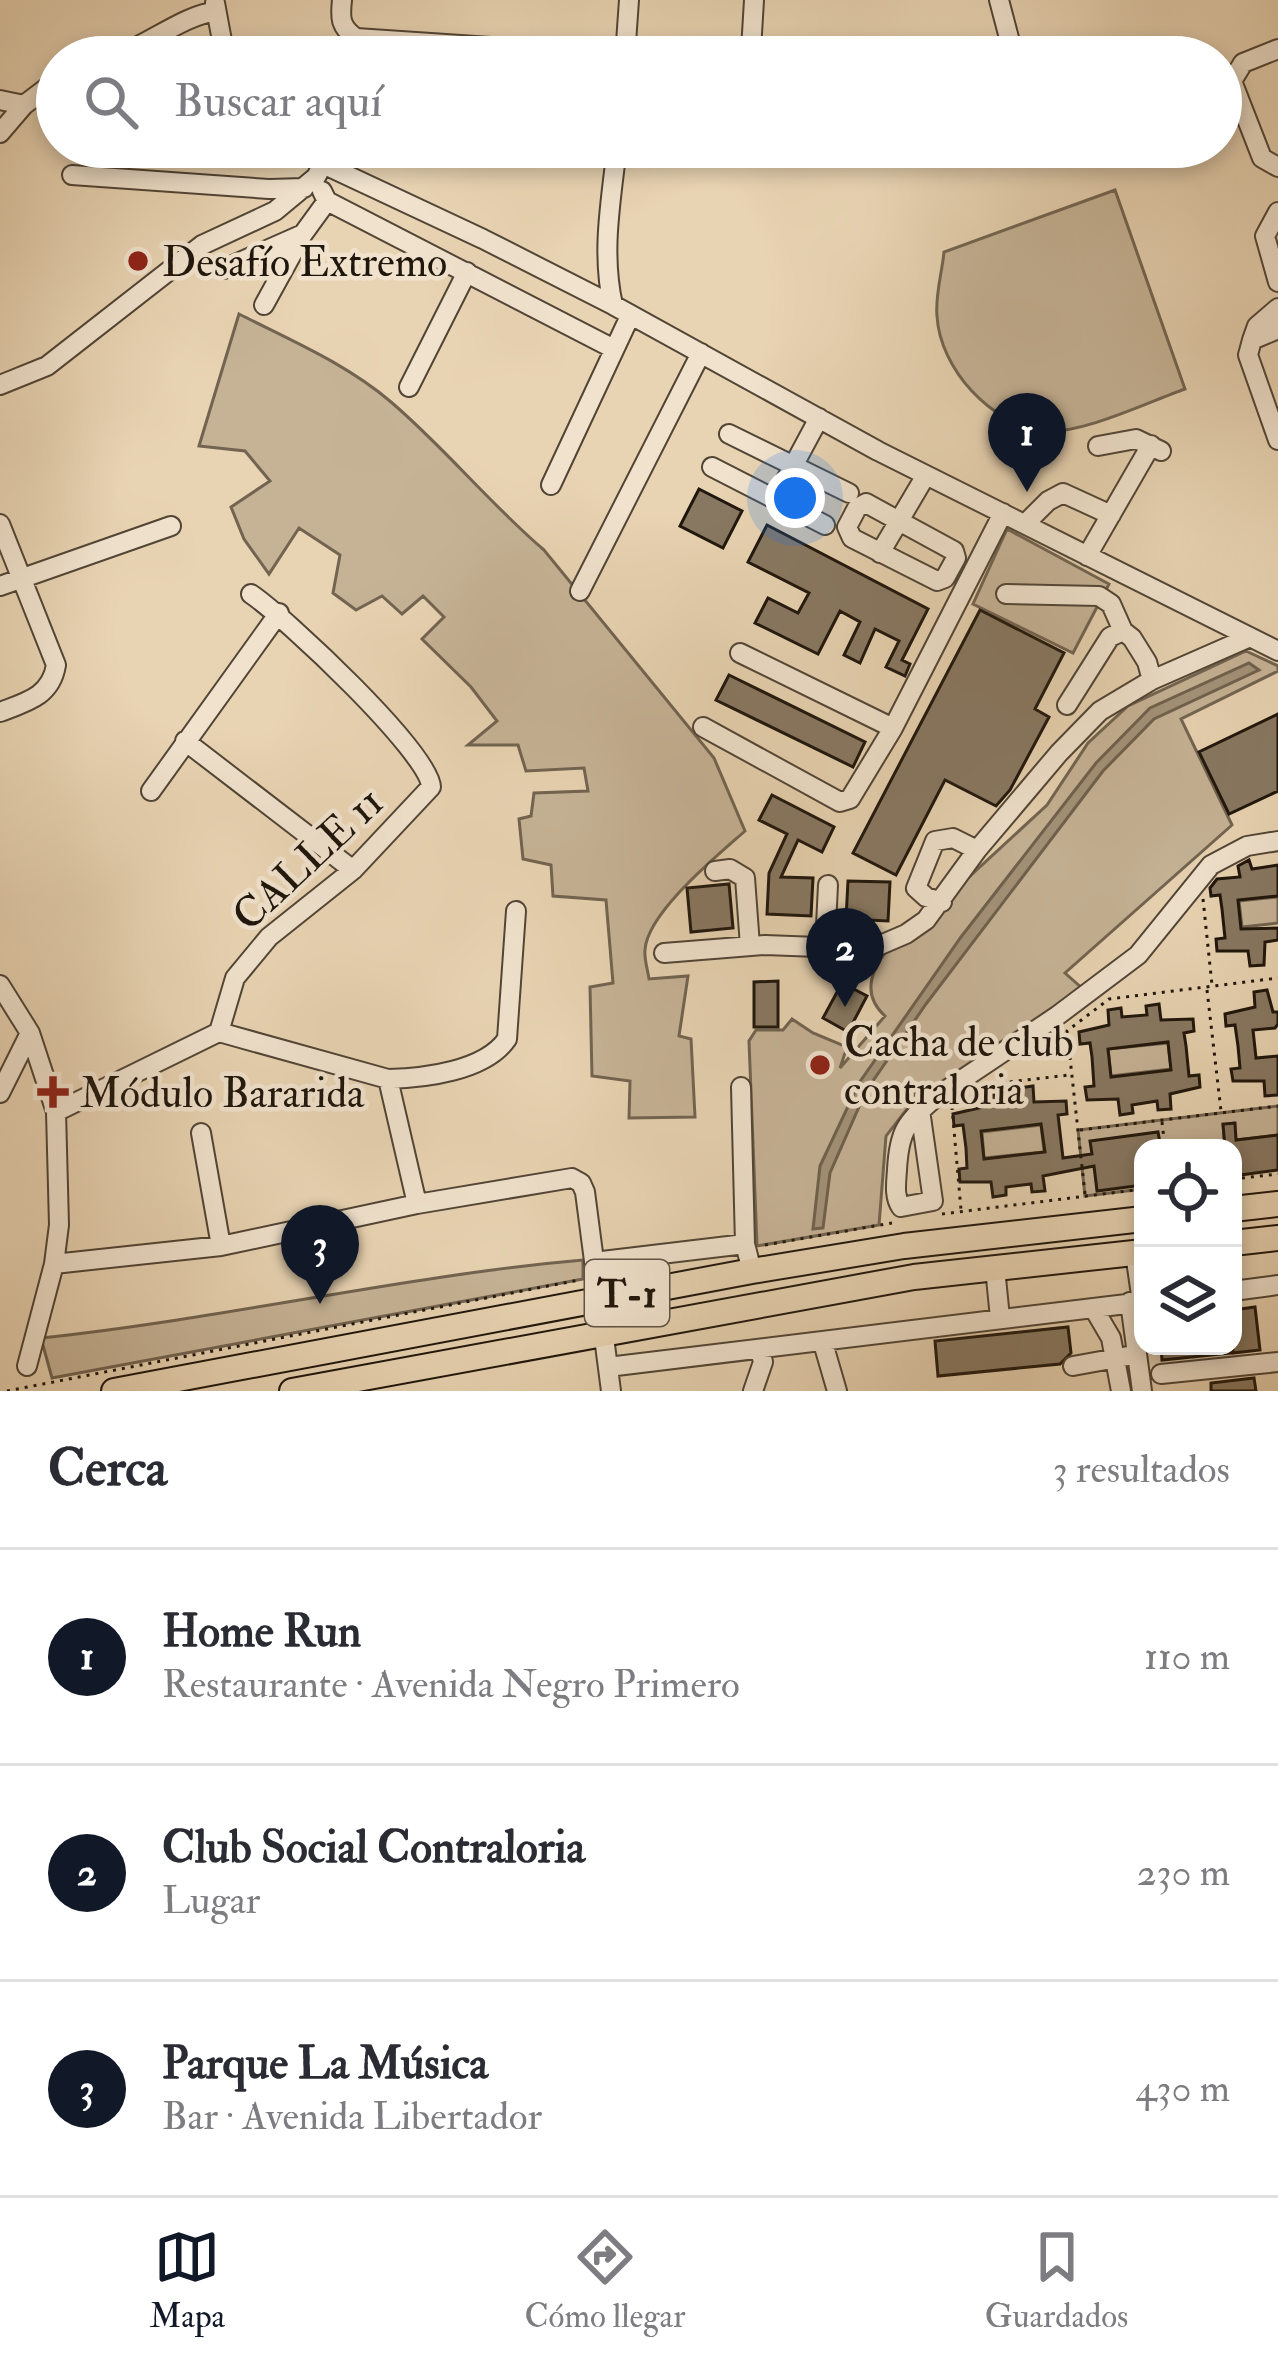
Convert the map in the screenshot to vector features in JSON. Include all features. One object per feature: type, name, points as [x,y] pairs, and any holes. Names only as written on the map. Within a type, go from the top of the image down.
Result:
[{"type":"main road","points":[[1242,1208],[1278,1204]]},
{"type":"main road","name":"T-1","points":[[114,1391],[596,1279],[696,1281],[748,1254],[904,1246],[1134,1220]]},
{"type":"main road","points":[[1242,1242],[1278,1238]]},
{"type":"main road","name":"T-1","points":[[292,1391],[914,1276],[1134,1254]]},
{"type":"street","points":[[341,0],[340,18],[353,36]]},
{"type":"street","points":[[626,36],[629,0]]},
{"type":"street","points":[[752,36],[754,0]]},
{"type":"street","points":[[999,0],[1008,36]]},
{"type":"street","points":[[160,36],[215,6],[220,36]]},
{"type":"street","points":[[1242,65],[1278,49]]},
{"type":"street","points":[[0,133],[36,96]]},
{"type":"street","points":[[0,100],[24,105]]},
{"type":"street","points":[[1242,107],[1262,158],[1278,167]]},
{"type":"street","points":[[309,168],[327,201],[614,349]]},
{"type":"street","points":[[551,485],[614,349],[621,310],[606,275],[615,168]]},
{"type":"street","points":[[72,176],[268,189],[314,177],[483,238],[926,475],[1278,651]]},
{"type":"street","points":[[0,385],[47,366],[202,245],[275,211],[314,177]]},
{"type":"street","points":[[264,305],[327,201]]},
{"type":"street","points":[[1278,212],[1265,236],[1278,282]]},
{"type":"street","points":[[224,269],[303,234]]},
{"type":"street","points":[[409,387],[467,272]]},
{"type":"street","points":[[1278,308],[1258,326],[1248,356],[1278,440]]},
{"type":"street","points":[[1252,340],[1278,329]]},
{"type":"street","points":[[580,591],[701,352]]},
{"type":"street","points":[[775,500],[819,418]]},
{"type":"street","points":[[729,434],[849,493]]},
{"type":"street","points":[[1087,556],[1156,448],[1136,439],[1097,446]]},
{"type":"street","points":[[712,467],[825,525]]},
{"type":"street","points":[[880,553],[926,475]]},
{"type":"street","points":[[1025,524],[1063,493],[1111,514]]},
{"type":"street","points":[[866,503],[899,521],[954,550],[956,558],[945,578],[937,581],[880,553],[849,534],[847,527],[857,508],[866,503]]},
{"type":"street","points":[[703,727],[840,802],[850,799],[1003,513]]},
{"type":"street","points":[[0,524],[10,583],[56,665],[54,681],[44,692],[0,712]]},
{"type":"street","points":[[10,583],[172,526]]},
{"type":"street","name":"CALLE 11","points":[[219,1032],[235,978],[268,938],[352,870],[431,787],[431,774],[387,722],[279,613],[251,594]]},
{"type":"street","points":[[1006,594],[1099,596],[1111,604],[1123,631],[1147,662],[1152,680]]},
{"type":"street","points":[[151,791],[279,613]]},
{"type":"street","points":[[1067,706],[1110,637],[1123,631]]},
{"type":"street","points":[[664,953],[750,946],[871,950],[885,944],[926,920],[977,850],[1100,711],[1152,680],[1250,637]]},
{"type":"street","points":[[740,652],[892,728]]},
{"type":"street","points":[[185,741],[352,870]]},
{"type":"street","points":[[942,902],[916,888],[935,841],[953,838],[977,850]]},
{"type":"street","points":[[920,1110],[933,1201],[901,1208],[896,1199],[898,1141],[920,1110],[1138,955],[1211,865],[1247,847],[1278,841]]},
{"type":"street","points":[[715,871],[730,869],[745,878],[750,946]]},
{"type":"street","points":[[825,946],[828,885]]},
{"type":"street","points":[[56,1112],[219,1032],[388,1079],[415,1078],[480,1061],[498,1052],[507,1039],[516,911]]},
{"type":"street","points":[[0,985],[30,1033],[56,1112],[59,1225],[54,1264],[27,1366]]},
{"type":"street","points":[[0,1093],[30,1033]]},
{"type":"street","points":[[388,1079],[417,1204]]},
{"type":"street","points":[[596,1279],[691,1250],[748,1254],[741,1088]]},
{"type":"street","points":[[201,1133],[221,1246]]},
{"type":"street","points":[[54,1264],[221,1246],[417,1204],[572,1178],[585,1192],[611,1391]]},
{"type":"street","points":[[691,1250],[696,1281]]},
{"type":"street","points":[[995,1268],[1000,1318]]},
{"type":"street","points":[[1242,1290],[1278,1285]]},
{"type":"street","points":[[608,1366],[1134,1303]]},
{"type":"street","points":[[1094,1309],[1142,1391]]},
{"type":"street","points":[[1121,1391],[1134,1319]]},
{"type":"street","points":[[823,1343],[837,1391]]},
{"type":"street","points":[[753,1391],[760,1380],[760,1350]]},
{"type":"street","points":[[1073,1366],[1125,1356]]},
{"type":"street","points":[[1161,1374],[1278,1362]]},
{"type":"path","points":[[1202,884],[1222,1113]]},
{"type":"path","points":[[1085,1196],[1067,1031],[1109,999],[1278,978]]},
{"type":"path","points":[[973,1086],[1072,1075]]},
{"type":"path","points":[[961,1211],[950,1109],[962,1097]]},
{"type":"path","points":[[1078,1130],[1278,1106]]},
{"type":"path","points":[[1161,1120],[1164,1139]]},
{"type":"path","points":[[1242,1178],[1278,1174]]},
{"type":"path","points":[[940,1215],[1134,1190]]},
{"type":"path","points":[[748,1254],[900,1222]]},
{"type":"path","points":[[7,1391],[596,1279]]},
{"type":"shaded area","points":[[1115,190],[1185,389],[1058,431],[1005,418],[958,374],[940,336],[937,308],[944,252]]},
{"type":"shaded area","points":[[239,314],[356,376],[411,420],[544,550],[714,758],[745,831],[670,902],[645,950],[649,979],[688,976],[679,1036],[691,1039],[695,1117],[629,1118],[630,1081],[592,1076],[590,987],[613,983],[606,900],[553,896],[551,865],[523,859],[519,819],[531,816],[534,793],[588,791],[584,768],[526,771],[518,745],[468,745],[497,721],[471,687],[422,639],[444,617],[423,596],[402,614],[382,596],[356,610],[333,593],[340,555],[299,528],[269,574],[244,539],[231,507],[270,481],[245,451],[199,446]]},
{"type":"shaded area","points":[[1007,529],[1109,584],[1073,653],[973,604]]},
{"type":"shaded area","points":[[1246,651],[1278,666],[1278,671],[1181,719],[1232,825],[1065,973],[1083,989],[926,1096],[915,1090],[911,1104],[886,1136],[879,1225],[757,1246],[749,1041],[756,1030],[783,1030],[792,1019],[847,1047],[840,1068],[885,1016],[871,991],[884,954],[1047,805],[1088,743],[1128,706]]},
{"type":"shaded area","points":[[1249,663],[1259,670],[1154,719],[1103,771],[866,1091],[830,1173],[823,1228],[813,1229],[820,1166],[859,1083],[961,937],[1096,763],[1150,708]]},
{"type":"shaded area","points":[[1278,897],[1278,923],[1242,927],[1239,901]]},
{"type":"shaded area","points":[[1168,1043],[1171,1069],[1111,1076],[1108,1049]]},
{"type":"shaded area","points":[[1278,1106],[1278,1135],[1236,1139],[1234,1123],[1223,1125],[1224,1139],[1134,1139],[1134,1190],[1085,1196],[1078,1130]]},
{"type":"shaded area","points":[[1041,1125],[1044,1152],[984,1158],[982,1132]]},
{"type":"shaded area","points":[[583,1260],[583,1279],[52,1378],[41,1338],[447,1276]]},
{"type":"building","points":[[699,489],[742,511],[723,548],[680,526]]},
{"type":"building","points":[[767,525],[928,609],[902,660],[910,664],[905,676],[886,667],[899,641],[875,629],[860,663],[844,655],[860,622],[840,611],[818,654],[755,623],[768,598],[798,613],[809,593],[748,562]]},
{"type":"building","points":[[980,610],[1064,653],[1035,709],[1049,717],[1010,790],[996,806],[945,780],[896,875],[853,853]]},
{"type":"building","points":[[729,675],[865,742],[853,767],[716,700]]},
{"type":"building","points":[[1278,714],[1278,791],[1229,814],[1199,752]]},
{"type":"building","points":[[772,795],[834,827],[822,852],[798,840],[781,877],[813,878],[811,916],[767,914],[769,873],[787,834],[759,820]]},
{"type":"building","points":[[1249,860],[1252,869],[1278,865],[1278,896],[1238,900],[1241,929],[1278,928],[1278,940],[1265,942],[1264,965],[1250,966],[1248,951],[1217,951],[1216,939],[1225,938],[1222,909],[1220,895],[1211,896],[1210,888],[1217,879],[1240,877],[1238,866]]},
{"type":"building","points":[[848,881],[890,882],[888,921],[846,919]]},
{"type":"building","points":[[729,884],[733,928],[691,932],[687,888]]},
{"type":"building","points":[[778,981],[778,1027],[754,1027],[754,982]]},
{"type":"building","points":[[842,983],[867,996],[848,1032],[823,1018]]},
{"type":"building","points":[[1267,990],[1273,1012],[1278,1012],[1278,1024],[1253,1030],[1256,1058],[1278,1056],[1278,1095],[1265,1096],[1264,1081],[1233,1081],[1231,1069],[1240,1068],[1238,1046],[1235,1025],[1226,1026],[1225,1014],[1255,1007],[1254,992]]},
{"type":"building","points":[[1159,1004],[1161,1020],[1193,1019],[1194,1031],[1184,1033],[1189,1076],[1199,1075],[1200,1087],[1170,1094],[1171,1109],[1158,1110],[1157,1101],[1132,1105],[1133,1113],[1120,1115],[1118,1099],[1087,1100],[1085,1087],[1094,1086],[1092,1057],[1090,1043],[1080,1044],[1079,1032],[1109,1025],[1108,1010],[1121,1008],[1122,1017],[1147,1015],[1146,1006]],"holes":[[[1168,1042],[1171,1070],[1111,1077],[1108,1049]]]},
{"type":"building","points":[[1033,1086],[1034,1102],[1066,1101],[1067,1114],[1058,1115],[1063,1158],[1092,1154],[1090,1141],[1158,1132],[1159,1139],[1134,1139],[1134,1186],[1097,1191],[1094,1166],[1043,1176],[1045,1191],[1032,1192],[1031,1184],[1006,1187],[1006,1195],[993,1197],[991,1182],[960,1182],[959,1169],[967,1168],[966,1148],[963,1125],[954,1126],[953,1114],[983,1107],[981,1092],[994,1091],[995,1099],[1020,1096],[1019,1088]],"holes":[[[1041,1124],[1045,1152],[984,1159],[981,1131]]]},
{"type":"building","points":[[1235,1123],[1236,1139],[1224,1139],[1223,1124]]},
{"type":"building","points":[[1278,1135],[1278,1170],[1242,1175],[1242,1139]]},
{"type":"building","points":[[1255,1307],[1260,1350],[1242,1352],[1242,1309]]},
{"type":"building","points":[[1068,1327],[1071,1353],[1060,1364],[938,1376],[935,1341]]},
{"type":"building","points":[[1162,1355],[1212,1355],[1162,1360]]},
{"type":"building","points":[[1254,1378],[1256,1391],[1211,1391],[1211,1383]]},
{"type":"place","name":"Desafío Extremo","points":[[138,261]]},
{"type":"place","name":"Home Run","points":[[1027,492]]},
{"type":"place","name":"Club Social Contraloria","points":[[845,1007]]},
{"type":"place","name":"Cacha de club contraloria","points":[[820,1065]]},
{"type":"place","name":"Módulo Bararida","points":[[53,1092]]},
{"type":"place","name":"Parque La Música","points":[[320,1304]]}]
